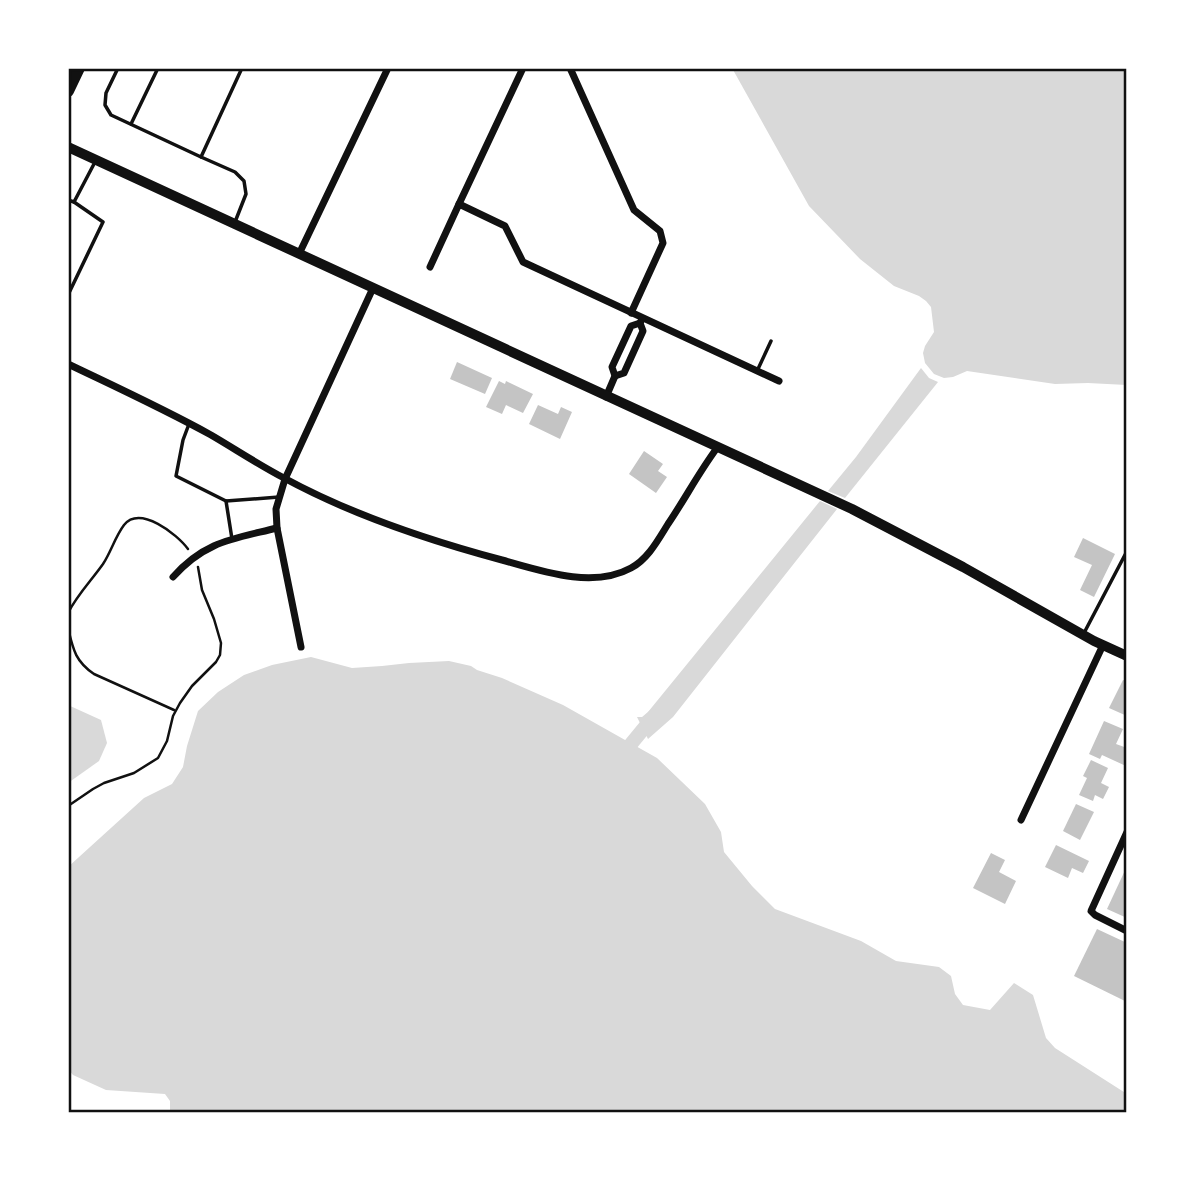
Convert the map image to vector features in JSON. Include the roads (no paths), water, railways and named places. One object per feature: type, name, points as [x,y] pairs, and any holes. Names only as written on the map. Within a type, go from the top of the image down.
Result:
[{"type":"main road","points":[[68,91],[79,68]]},
{"type":"street","points":[[299,254],[388,68]]},
{"type":"street","points":[[430,267],[523,68]]},
{"type":"street","points":[[570,68],[634,210],[660,231],[663,237],[663,243],[631,313]]},
{"type":"street","points":[[68,147],[852,509],[963,567],[1083,635],[1127,656]]},
{"type":"street","points":[[459,204],[505,226],[523,262],[631,313],[641,321],[779,381]]},
{"type":"street","points":[[301,647],[275,509],[285,478],[373,288]]},
{"type":"street","points":[[606,397],[615,376],[612,368],[615,360],[631,326],[641,321]]},
{"type":"street","points":[[615,376],[624,373],[628,365],[643,331],[641,321]]},
{"type":"street","points":[[615,360],[628,365]]},
{"type":"street","points":[[68,364],[189,424],[285,478],[364,515],[461,549],[551,573],[603,577],[620,573],[641,562],[717,448]]},
{"type":"street","points":[[173,577],[186,562],[216,544],[277,528]]},
{"type":"street","points":[[1021,820],[1103,645]]},
{"type":"street","points":[[1127,832],[1091,911],[1127,930]]},
{"type":"lane","points":[[118,68],[106,93],[104,105],[111,115],[235,172],[244,181],[246,194],[234,224]]},
{"type":"lane","points":[[131,124],[158,68]]},
{"type":"lane","points":[[201,157],[242,68]]},
{"type":"lane","points":[[74,202],[96,160]]},
{"type":"lane","points":[[68,200],[103,222],[68,295]]},
{"type":"lane","points":[[758,371],[771,341]]},
{"type":"lane","points":[[189,424],[176,476],[226,501],[279,497]]},
{"type":"lane","points":[[226,501],[232,540]]},
{"type":"lane","points":[[1083,635],[1127,551]]},
{"type":"waterway","points":[[631,744],[654,716]]}]
